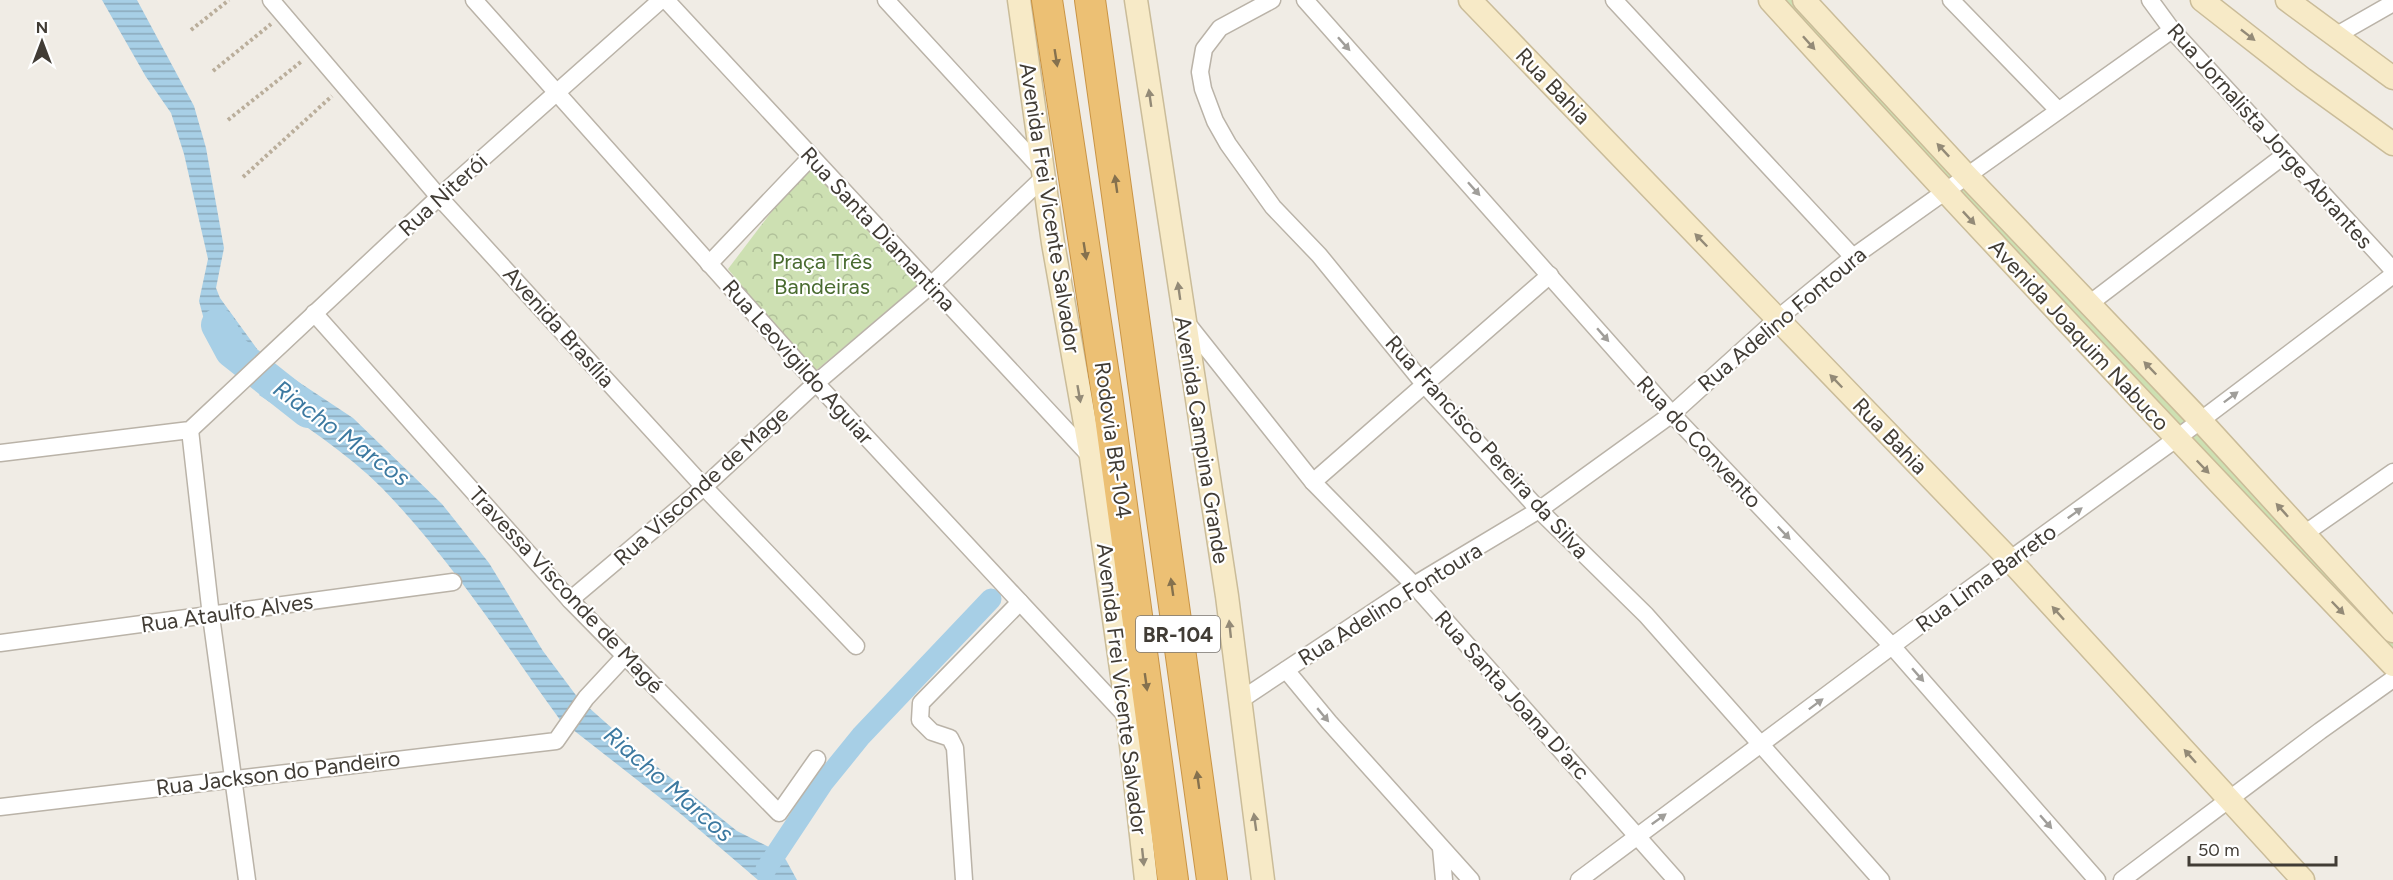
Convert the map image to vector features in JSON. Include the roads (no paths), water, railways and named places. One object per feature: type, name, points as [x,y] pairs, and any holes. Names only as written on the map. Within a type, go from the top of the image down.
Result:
[{"type":"highway","name":"Rodovia BR-104","points":[[1047,0],[1107,395],[1173,880]]},
{"type":"highway","name":"Rodovia BR-104","points":[[1090,0],[1212,880]]},
{"type":"street","name":"Avenida Brasília","points":[[271,0],[440,197],[704,487],[856,646]]},
{"type":"street","name":"Rua Leovigildo Aguiar","points":[[474,0],[816,383],[1128,718]]},
{"type":"street","name":"Rua Niterói","points":[[190,430],[440,197],[661,0]]},
{"type":"street","name":"Rua Santa Diamantina","points":[[666,0],[1091,457]]},
{"type":"street","points":[[886,0],[1044,175]]},
{"type":"street","name":"Avenida Frei Vicente Salvador","points":[[1019,0],[1053,243],[1091,457],[1128,718],[1146,880]]},
{"type":"street","name":"Avenida Campina Grande","points":[[1136,0],[1227,596],[1263,880]]},
{"type":"street","points":[[1142,42],[1150,0]]},
{"type":"street","name":"Rua Francisco Pereira da Silva","points":[[1272,0],[1220,28],[1204,49],[1200,72],[1203,89],[1215,121],[1228,144],[1273,207],[1319,255],[1424,384],[1539,510],[1646,615],[1881,880]]},
{"type":"street","name":"Rua do Convento","points":[[1305,0],[1672,414],[1892,646],[2097,880]]},
{"type":"street","name":"Rua Bahia","points":[[1470,0],[2011,561],[2303,880]]},
{"type":"street","points":[[1614,0],[1853,257]]},
{"type":"street","name":"Avenida Joaquim Nabuco","points":[[1770,0],[1943,191],[2393,665]]},
{"type":"street","name":"Avenida Joaquim Nabuco","points":[[1804,0],[1966,175],[2200,420],[2393,631]]},
{"type":"street","points":[[1952,0],[2058,110]]},
{"type":"street","name":"Rua Jornalista Jorge Abrantes","points":[[2150,0],[2172,30],[2393,270]]},
{"type":"street","points":[[2202,0],[2303,79],[2393,144]]},
{"type":"street","points":[[2287,0],[2393,78]]},
{"type":"street","points":[[2337,35],[2367,7],[2393,3]]},
{"type":"street","name":"Rua Adelino Fontoura","points":[[1239,701],[1414,585],[1539,510],[1672,414],[1777,319],[1853,257],[2172,30]]},
{"type":"street","points":[[2089,304],[2286,154]]},
{"type":"street","points":[[709,264],[811,157]]},
{"type":"street","name":"Rua Visconde de Mage","points":[[570,600],[704,487],[816,383],[930,286],[1044,175]]},
{"type":"street","points":[[1313,482],[1550,275]]},
{"type":"street","name":"Rua Lima Barreto","points":[[1579,880],[1892,646],[2176,439],[2393,275]]},
{"type":"street","name":"Travessa Visconde de Magé","points":[[314,314],[570,600],[779,813],[817,759]]},
{"type":"street","name":"Rua Santa Joana D'arc","points":[[1183,319],[1313,482],[1414,585],[1518,705],[1676,880]]},
{"type":"street","points":[[0,453],[190,430],[211,616],[247,880]]},
{"type":"street","points":[[2304,534],[2393,472]]},
{"type":"street","name":"Rua Ataulfo Alves","points":[[0,643],[453,582]]},
{"type":"street","points":[[964,880],[955,748],[950,738],[932,732],[920,720],[921,703],[1020,602]]},
{"type":"street","name":"Rua Jackson do Pandeiro","points":[[0,807],[556,741],[586,698],[625,656]]},
{"type":"street","points":[[1286,670],[1329,722],[1471,880]]},
{"type":"street","points":[[2122,880],[2393,679]]},
{"type":"street","points":[[1441,848],[1444,880]]},
{"type":"water","points":[[102,0],[137,0],[194,106],[206,148],[224,248],[216,288],[220,298],[257,349],[234,371],[207,331],[199,301],[208,259],[184,154],[171,113],[146,77]]},
{"type":"water","points":[[285,373],[353,418],[442,504],[489,563],[543,651],[578,698],[563,724],[477,603],[407,515],[354,462],[259,395]]},
{"type":"water","points":[[587,706],[641,754],[737,831],[773,849],[786,860],[797,880],[758,880],[682,815],[572,729]]},
{"type":"waterway","name":"Riacho Marcos","points":[[218,325],[232,351],[308,411]]},
{"type":"waterway","points":[[766,869],[823,783],[861,736],[991,599]]},
{"type":"park label","name":"Praça Três Bandeiras","points":[[822,274]]}]
